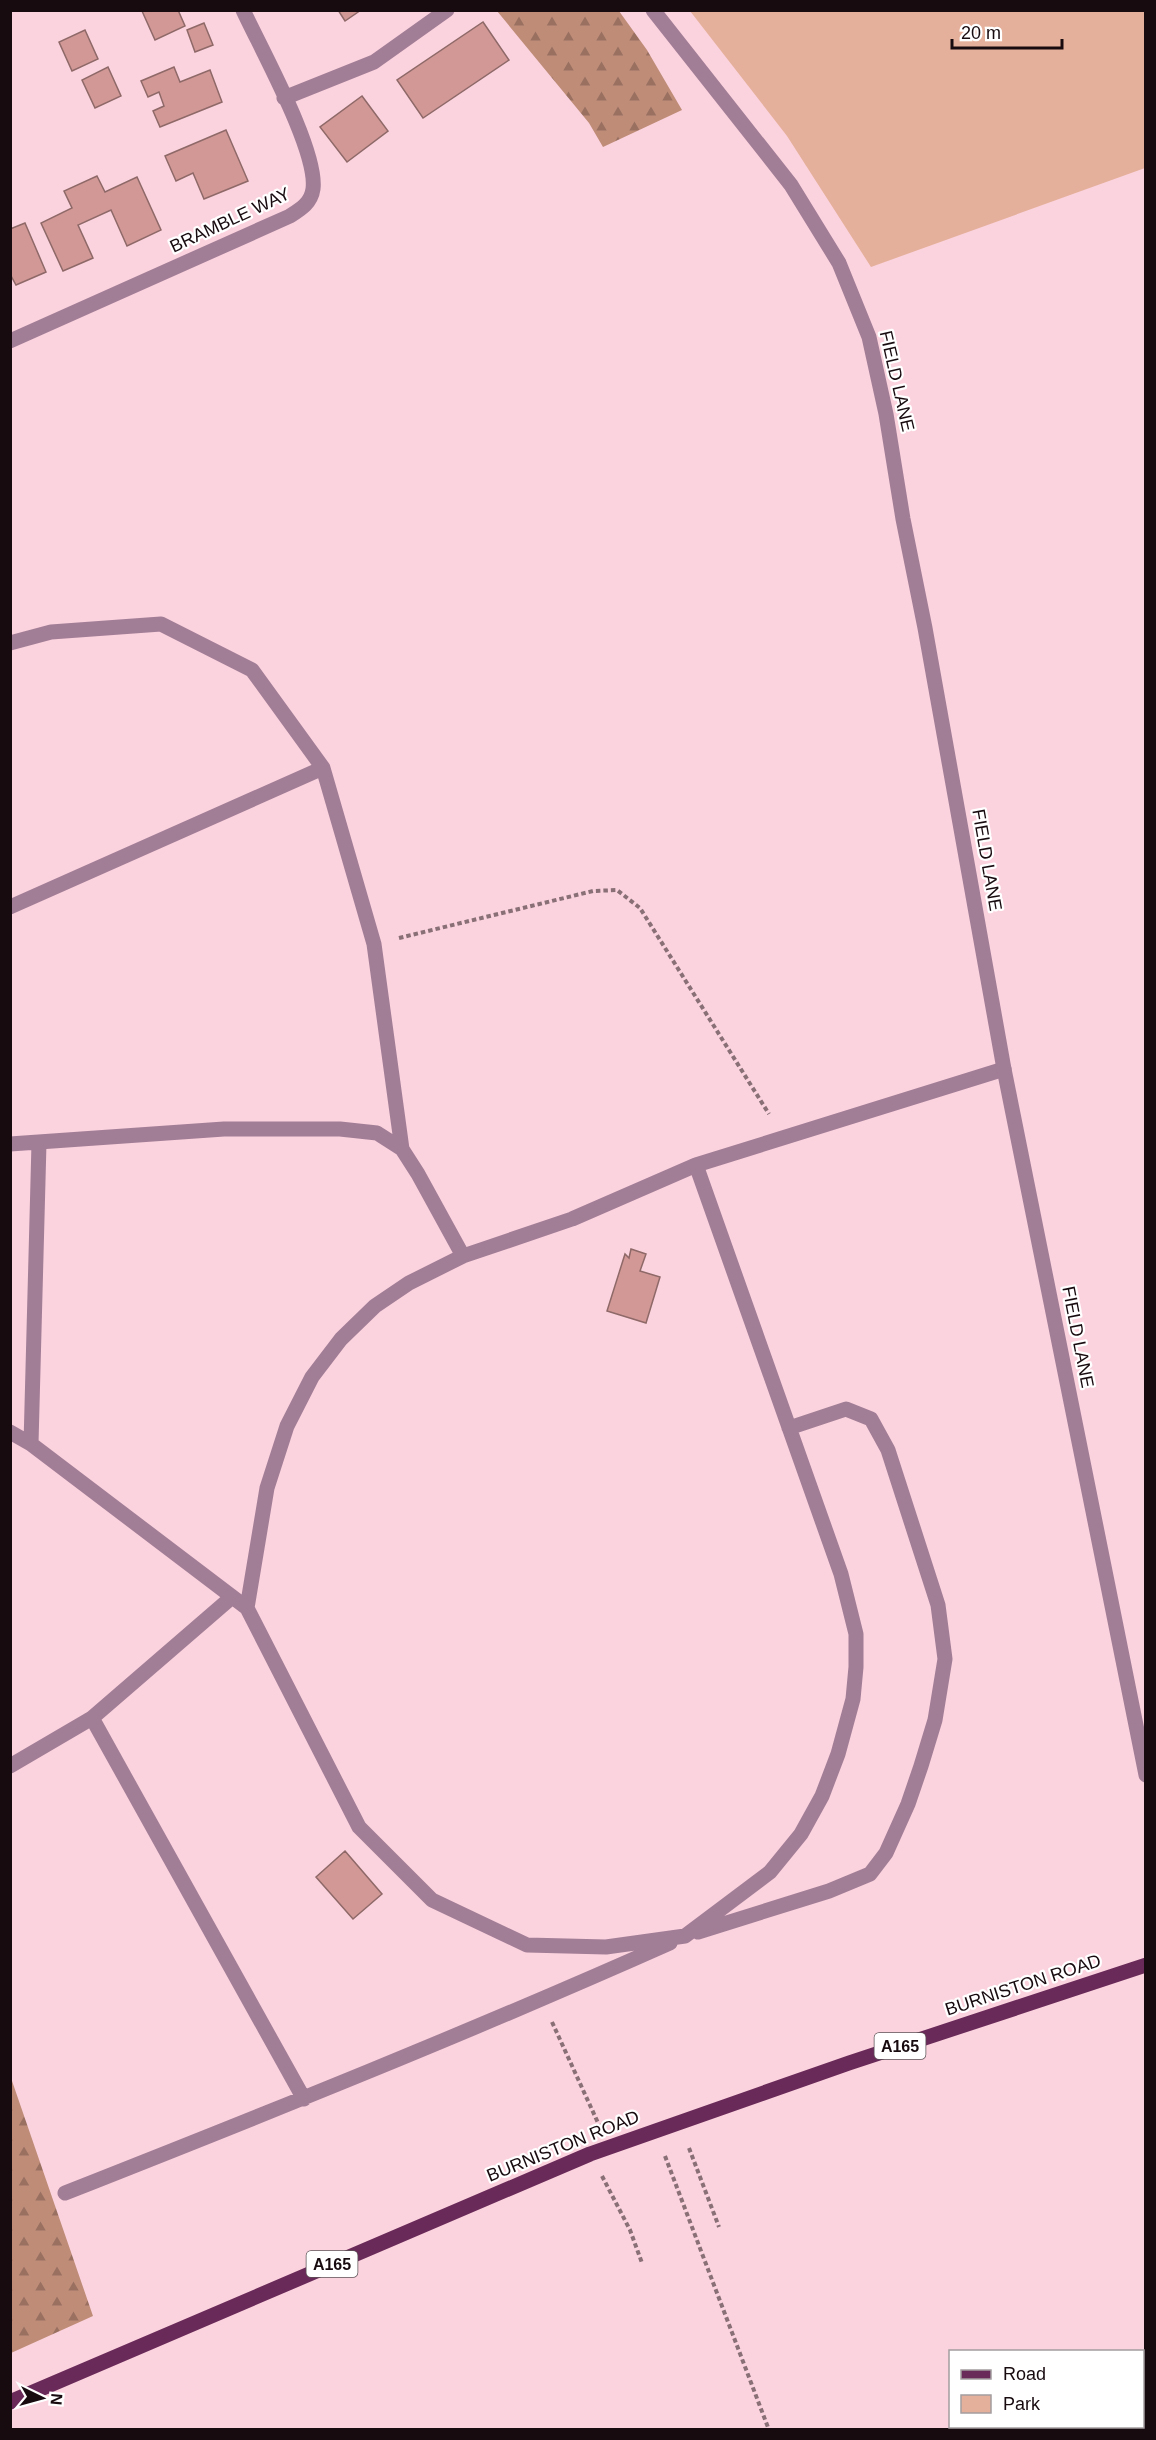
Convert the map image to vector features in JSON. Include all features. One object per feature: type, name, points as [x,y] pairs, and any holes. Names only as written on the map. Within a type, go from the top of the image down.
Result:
[{"type":"main road","name":"BURNISTON ROAD","points":[[10,2402],[608,2147],[849,2062],[1146,1965]]},
{"type":"street","name":"BRAMBLE WAY","points":[[10,341],[279,221],[306,206],[313,192],[314,174],[309,156],[243,10]]},
{"type":"street","points":[[284,98],[374,62],[447,10]]},
{"type":"street","name":"FIELD LANE","points":[[653,10],[791,185],[839,263],[869,337],[886,414],[903,519],[925,628],[1004,1069],[1146,1775]]},
{"type":"street","points":[[10,643],[51,632],[161,624],[252,670],[323,768],[374,944],[402,1149]]},
{"type":"street","points":[[10,907],[323,768]]},
{"type":"street","points":[[246,1608],[267,1488],[287,1426],[312,1377],[341,1340],[375,1306],[409,1283],[463,1256],[572,1219],[696,1165],[1004,1069]]},
{"type":"street","points":[[10,1144],[224,1129],[340,1129],[377,1133],[402,1149],[463,1256]]},
{"type":"street","points":[[31,1444],[39,1143]]},
{"type":"street","points":[[10,1432],[31,1444],[246,1608],[359,1827],[432,1900],[527,1945],[606,1947],[685,1936],[770,1872],[801,1834],[822,1796],[838,1754],[853,1699],[856,1667],[856,1634],[841,1574],[696,1165]]},
{"type":"street","points":[[65,2193],[304,2099],[542,2000],[685,1936],[829,1891],[870,1874],[886,1853],[908,1804],[935,1720],[945,1659],[938,1605],[888,1450],[871,1419],[846,1409],[789,1428]]},
{"type":"street","points":[[10,1766],[92,1718],[232,1597]]},
{"type":"street","points":[[92,1718],[304,2099]]},
{"type":"path","points":[[374,944],[593,891],[616,890],[626,895],[640,908],[751,1082],[783,1138]]},
{"type":"path","points":[[542,2000],[608,2147]]},
{"type":"path","points":[[679,2122],[719,2227]]},
{"type":"path","points":[[655,2130],[770,2430]]},
{"type":"path","points":[[590,2154],[630,2230],[642,2263]]},
{"type":"green space","points":[[497,11],[619,11],[647,50],[682,110],[603,147],[589,123]]},
{"type":"green space","points":[[690,11],[1145,11],[1145,168],[871,267],[787,136]]},
{"type":"green space","points":[[11,2078],[93,2316],[10,2353]]},
{"type":"building","points":[[178,10],[185,26],[155,40],[142,11]]},
{"type":"building","points":[[338,10],[361,10],[345,21]]},
{"type":"building","points":[[483,22],[509,60],[423,118],[397,80]]},
{"type":"building","points":[[204,23],[213,45],[195,52],[187,30]]},
{"type":"building","points":[[85,30],[98,59],[72,71],[59,42]]},
{"type":"building","points":[[108,67],[121,96],[95,108],[82,80]]},
{"type":"building","points":[[174,67],[180,82],[210,70],[222,102],[160,127],[153,111],[164,106],[159,92],[148,97],[141,81]]},
{"type":"building","points":[[362,96],[388,131],[347,162],[320,127]]},
{"type":"building","points":[[226,130],[248,181],[204,199],[193,173],[176,181],[165,156]]},
{"type":"building","points":[[97,176],[105,192],[137,177],[161,230],[127,246],[111,210],[78,225],[93,258],[63,271],[41,223],[72,208],[64,191]]},
{"type":"building","points":[[25,223],[46,272],[16,285],[10,274],[10,229]]},
{"type":"building","points":[[631,1249],[646,1254],[640,1271],[660,1277],[646,1323],[607,1311],[625,1254],[629,1258]]},
{"type":"building","points":[[345,1851],[382,1894],[353,1919],[316,1877]]}]
